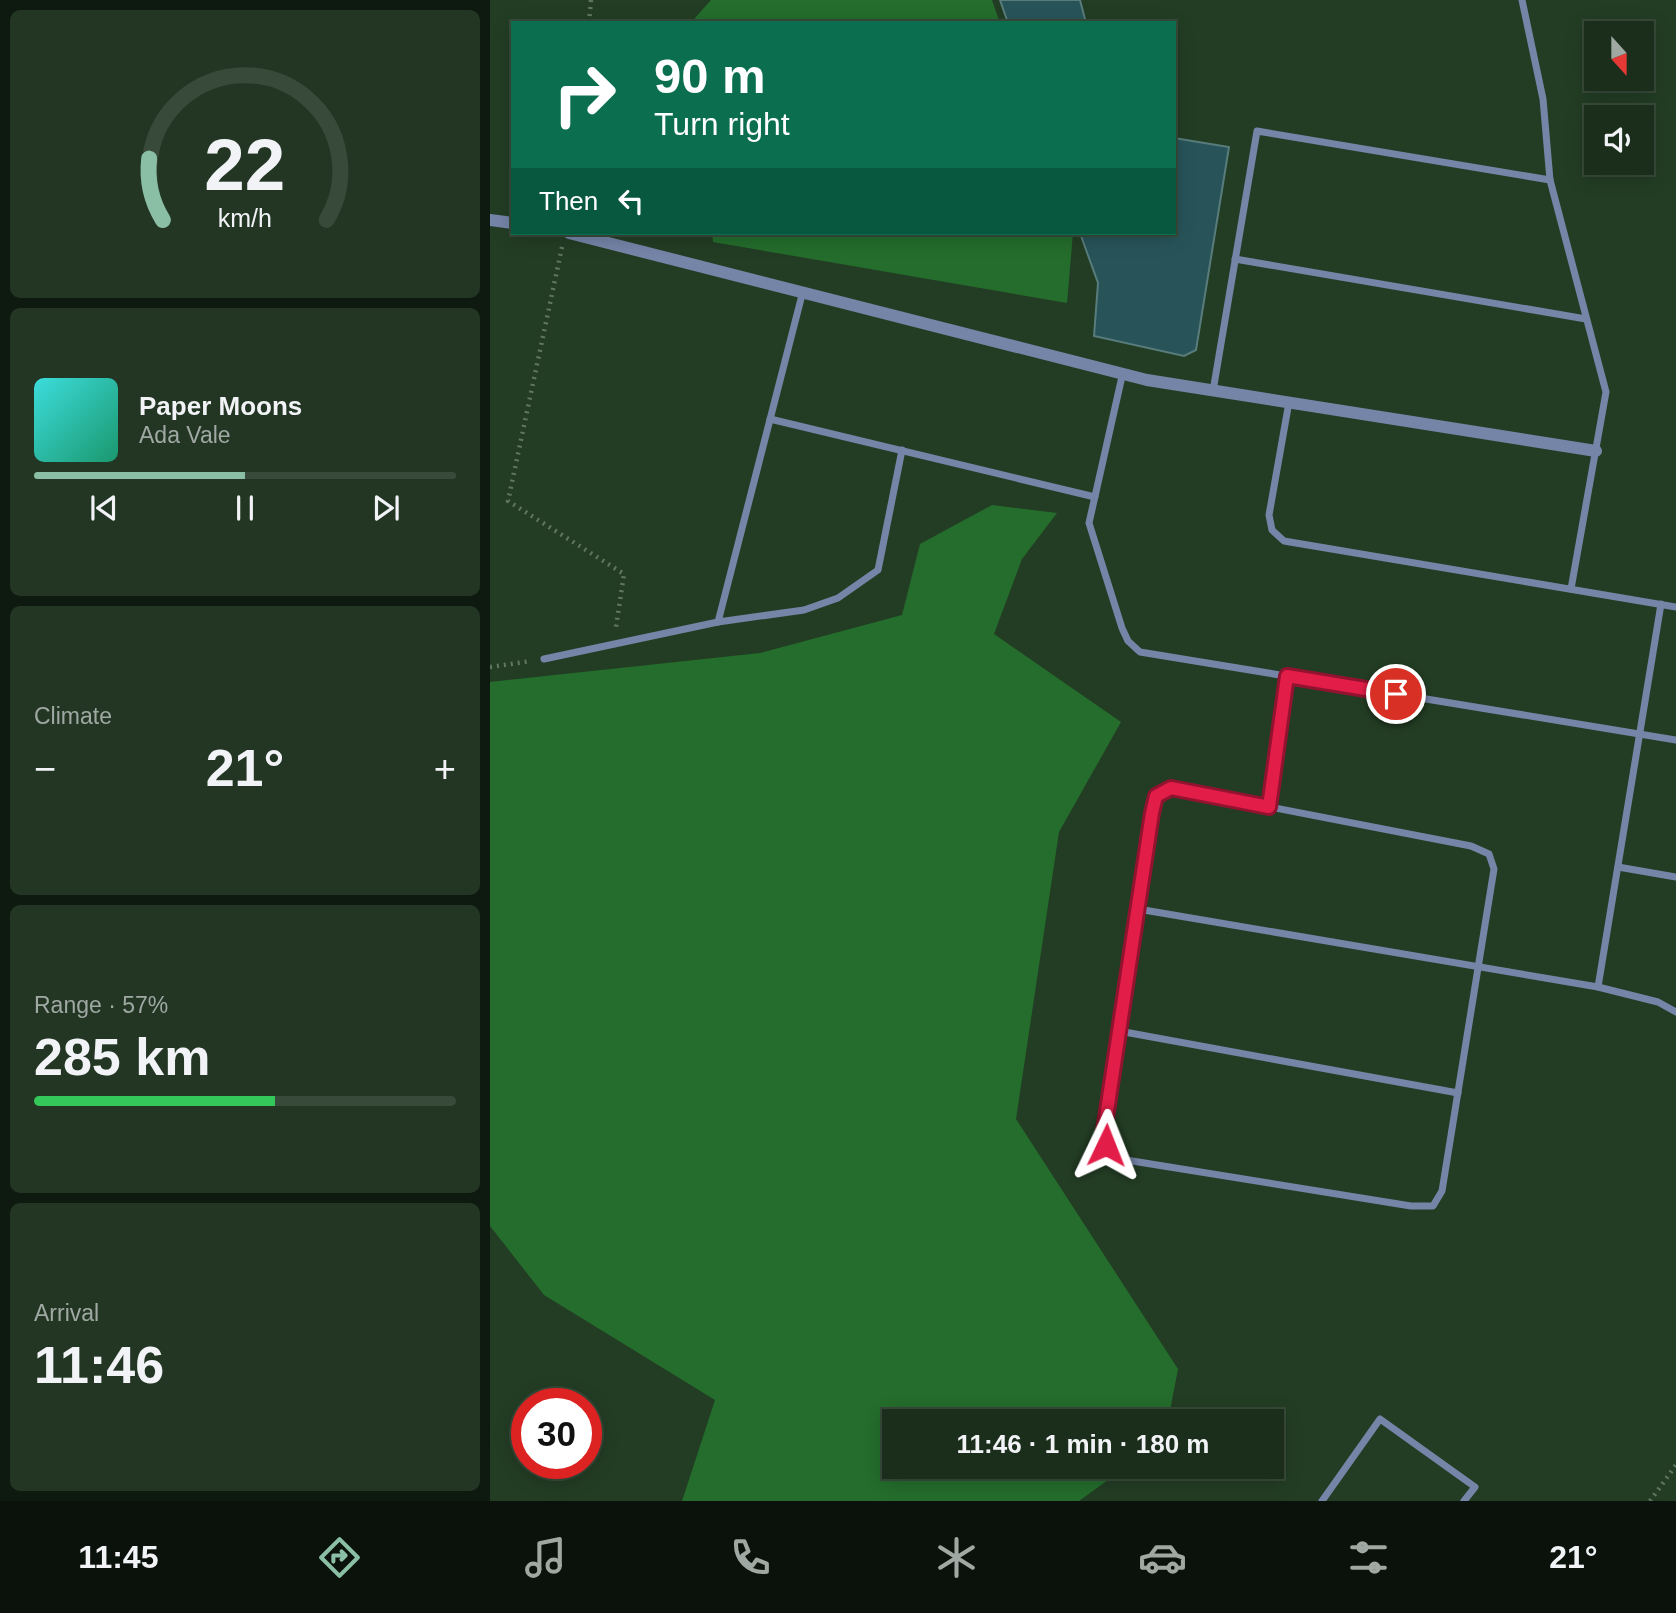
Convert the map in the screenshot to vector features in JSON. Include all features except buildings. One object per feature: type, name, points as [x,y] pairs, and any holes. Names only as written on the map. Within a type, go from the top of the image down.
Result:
[{"type":"street","points":[[1522,0],[1543,99],[1550,180],[1606,392],[1572,589]]},
{"type":"street","points":[[1213,391],[1257,131],[1550,180]]},
{"type":"street","points":[[490,220],[511,223]]},
{"type":"street","points":[[577,235],[1147,380],[1596,451]]},
{"type":"street","points":[[1235,259],[1587,319]]},
{"type":"street","points":[[718,622],[803,291]]},
{"type":"street","points":[[1123,372],[1089,523],[1122,628],[1128,641],[1140,652],[1676,740]]},
{"type":"street","points":[[1289,402],[1269,514],[1272,530],[1284,541],[1676,607]]},
{"type":"street","points":[[770,419],[1095,497]]},
{"type":"street","points":[[544,659],[718,622],[804,610],[838,598],[878,569],[902,450]]},
{"type":"street","points":[[1598,987],[1661,604]]},
{"type":"street","points":[[1269,807],[1287,676]]},
{"type":"street","points":[[1171,788],[1471,846],[1489,854],[1494,869],[1442,1191],[1433,1206],[1411,1206],[1126,1160],[1113,1154],[1106,1145],[1104,1131],[1138,909],[1156,796],[1171,788]]},
{"type":"street","points":[[1618,867],[1676,877]]},
{"type":"street","points":[[1138,909],[1598,987],[1658,1002],[1676,1012]]},
{"type":"street","points":[[1119,1031],[1458,1093]]},
{"type":"street","points":[[1322,1501],[1380,1419],[1475,1487],[1464,1501]]},
{"type":"path","points":[[589,21],[591,0]]},
{"type":"path","points":[[563,246],[508,501],[624,574],[613,645]]},
{"type":"path","points":[[490,667],[544,659]]},
{"type":"path","points":[[1650,1501],[1676,1465]]},
{"type":"green space","points":[[711,0],[992,0],[999,21],[695,21]]},
{"type":"green space","points":[[712,235],[1073,235],[1067,303],[713,242]]},
{"type":"green space","points":[[992,505],[1057,513],[1022,559],[994,634],[1121,722],[1059,832],[1016,1119],[1178,1369],[1170,1409],[882,1409],[882,1479],[1109,1479],[1079,1501],[682,1501],[715,1400],[544,1295],[490,1226],[490,682],[760,653],[902,615],[920,544]]},
{"type":"water","points":[[1000,0],[1080,0],[1085,21],[1007,21]]},
{"type":"water","points":[[1176,138],[1229,147],[1196,350],[1184,356],[1094,336],[1098,283],[1081,235],[1176,235]]},
{"type":"route","points":[[1106,1145],[1104,1131],[1156,796],[1171,788],[1269,807],[1287,676],[1396,694]]}]
